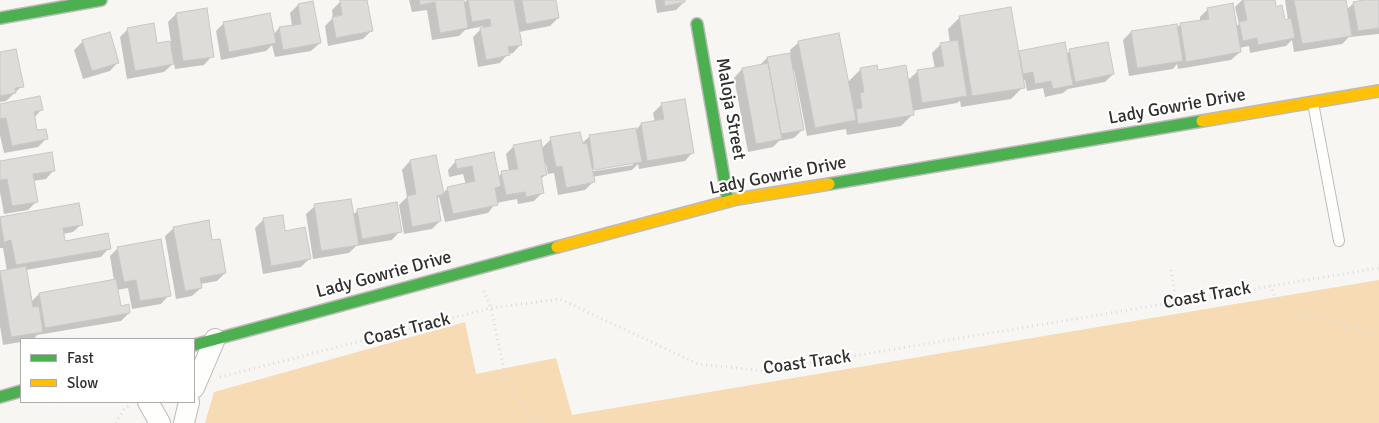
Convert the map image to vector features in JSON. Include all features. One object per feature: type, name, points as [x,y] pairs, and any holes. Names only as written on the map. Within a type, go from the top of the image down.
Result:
[{"type":"main road","points":[[0,18],[101,0]]},
{"type":"main road","name":"Maloja Street","points":[[697,24],[728,201]]},
{"type":"main road","name":"Lady Gowrie Drive","points":[[195,345],[728,201],[1379,91]]},
{"type":"main road","points":[[0,397],[20,391]]},
{"type":"street","points":[[195,386],[215,339]]},
{"type":"street","points":[[149,403],[160,423]]},
{"type":"street","points":[[184,423],[190,403]]},
{"type":"lane","points":[[1313,102],[1338,241]]},
{"type":"path","name":"Coast Track","points":[[195,390],[491,308],[560,299],[698,364],[764,371],[1379,268]]},
{"type":"path","points":[[476,269],[491,308],[508,384],[529,414],[542,423]]},
{"type":"path","points":[[1171,270],[1176,301]]},
{"type":"path","points":[[1270,285],[1277,302],[1291,312],[1353,327],[1379,337]]},
{"type":"path","points":[[116,423],[124,409],[134,403]]},
{"type":"shaded area","points":[[1379,280],[1379,423],[205,423],[214,392],[465,322],[476,374],[556,358],[572,415]]},
{"type":"building","points":[[340,0],[367,0],[373,31],[336,38],[332,17],[342,15]]},
{"type":"building","points":[[419,0],[464,0],[468,28],[440,33],[435,2],[420,5]]},
{"type":"building","points":[[468,0],[514,0],[522,45],[508,47],[510,55],[486,60],[480,28],[491,26],[490,19],[472,22]]},
{"type":"building","points":[[522,0],[556,0],[559,18],[526,24]]},
{"type":"building","points":[[664,0],[685,0],[685,2],[665,6]]},
{"type":"building","points":[[1243,0],[1275,0],[1276,7],[1282,5],[1285,20],[1291,18],[1295,38],[1258,45],[1257,38],[1243,41],[1239,22],[1247,20]]},
{"type":"building","points":[[1294,0],[1346,0],[1352,36],[1302,44]]},
{"type":"building","points":[[1379,0],[1379,28],[1358,31],[1353,2]]},
{"type":"building","points":[[313,1],[321,43],[283,50],[279,27],[301,24],[298,4]]},
{"type":"building","points":[[1233,3],[1241,52],[1186,62],[1180,23],[1209,19],[1207,8]]},
{"type":"building","points":[[1011,7],[1025,88],[972,96],[959,16]]},
{"type":"building","points":[[207,8],[214,57],[183,61],[176,13]]},
{"type":"building","points":[[270,13],[276,43],[229,52],[223,22]]},
{"type":"building","points":[[154,23],[157,43],[170,41],[174,64],[135,71],[127,28]]},
{"type":"building","points":[[1177,24],[1183,61],[1137,68],[1131,31]]},
{"type":"building","points":[[110,32],[119,63],[92,71],[82,40]]},
{"type":"building","points":[[839,33],[856,120],[815,128],[798,41]]},
{"type":"building","points":[[958,40],[967,96],[922,103],[917,70],[944,66],[940,43]]},
{"type":"building","points":[[1065,42],[1073,85],[1053,89],[1051,81],[1035,84],[1033,72],[1023,74],[1019,51]]},
{"type":"building","points":[[1108,42],[1114,74],[1075,82],[1069,49]]},
{"type":"building","points":[[16,49],[24,87],[15,88],[16,93],[0,96],[0,52]]},
{"type":"building","points":[[790,53],[804,130],[781,134],[767,57]]},
{"type":"building","points":[[768,63],[782,139],[756,144],[742,68]]},
{"type":"building","points":[[877,65],[878,70],[906,65],[914,115],[858,124],[856,109],[862,108],[860,93],[864,92],[860,68]]},
{"type":"building","points":[[40,96],[43,110],[34,112],[37,130],[46,129],[48,139],[12,146],[6,118],[0,119],[0,104]]},
{"type":"building","points":[[685,99],[694,153],[647,161],[641,123],[664,119],[661,103]]},
{"type":"building","points":[[636,128],[642,162],[594,170],[589,135]]},
{"type":"building","points":[[580,132],[583,144],[587,143],[595,182],[566,188],[562,166],[556,167],[550,137]]},
{"type":"building","points":[[541,140],[547,175],[541,176],[544,193],[526,197],[525,192],[506,195],[501,171],[518,169],[513,145]]},
{"type":"building","points":[[52,152],[55,171],[33,174],[38,202],[12,206],[7,179],[0,180],[0,161]]},
{"type":"building","points":[[494,152],[501,186],[495,188],[498,205],[453,214],[447,187],[475,181],[472,166],[457,169],[455,160]]},
{"type":"building","points":[[436,155],[444,194],[437,196],[441,221],[412,227],[407,196],[416,194],[410,160]]},
{"type":"building","points":[[351,199],[359,245],[321,251],[314,204]]},
{"type":"building","points":[[397,202],[402,232],[362,239],[357,209]]},
{"type":"building","points":[[79,203],[83,225],[63,228],[65,241],[108,233],[111,249],[16,265],[11,240],[4,242],[0,217]]},
{"type":"building","points":[[283,215],[285,231],[305,227],[311,259],[271,266],[263,218]]},
{"type":"building","points":[[209,220],[212,240],[220,239],[226,273],[200,278],[202,288],[185,291],[173,227]]},
{"type":"building","points":[[161,239],[171,296],[140,301],[136,280],[124,282],[117,247]]},
{"type":"building","points":[[26,266],[33,307],[39,306],[43,332],[11,337],[0,271]]},
{"type":"building","points":[[116,279],[121,306],[129,304],[130,313],[45,328],[39,293]]},
{"type":"traffic: fast","points":[[0,18],[101,0]]},
{"type":"traffic: fast","points":[[697,24],[728,201]]},
{"type":"traffic: fast","points":[[829,184],[1202,121]]},
{"type":"traffic: fast","points":[[195,345],[557,247]]},
{"type":"traffic: fast","points":[[0,397],[20,391]]},
{"type":"traffic: slow","points":[[1202,121],[1379,91]]},
{"type":"traffic: slow","points":[[557,247],[737,199],[829,184]]}]
